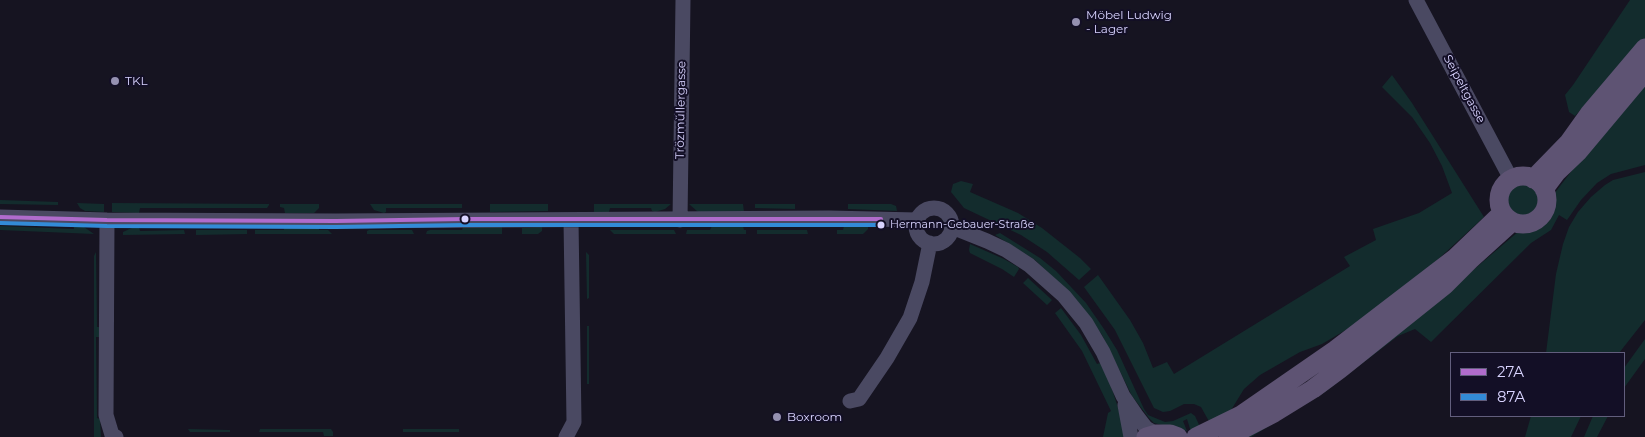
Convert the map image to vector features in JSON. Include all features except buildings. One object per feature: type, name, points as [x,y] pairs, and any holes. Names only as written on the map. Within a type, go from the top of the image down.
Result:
[{"type":"main road","points":[[1539,184],[1589,114],[1645,48]]},
{"type":"main road","points":[[1539,184],[1556,172],[1578,152],[1645,72]]},
{"type":"main road","points":[[1522,176],[1539,184],[1546,197],[1546,204],[1540,217],[1534,222],[1526,224],[1507,218],[1498,198],[1501,190],[1511,179],[1522,176]]},
{"type":"main road","points":[[1196,437],[1241,415],[1335,350],[1507,218]]},
{"type":"main road","points":[[1228,437],[1274,413],[1340,370],[1445,285],[1507,218]]},
{"type":"main road","points":[[1151,435],[1170,434],[1178,437]]},
{"type":"street","name":"Trözmüllergasse","points":[[680,220],[683,0]]},
{"type":"street","name":"Seipeltgasse","points":[[1416,0],[1511,179]]},
{"type":"street","points":[[936,208],[948,215],[952,227],[947,238],[936,244],[930,243],[924,241],[918,233],[917,220],[924,211],[936,208]]},
{"type":"street","points":[[0,216],[107,220],[680,220],[829,218],[917,220]]},
{"type":"street","points":[[107,220],[106,415],[112,435],[116,437]]},
{"type":"street","points":[[566,437],[574,422],[572,220]]},
{"type":"street","points":[[952,227],[987,240],[1014,255],[1029,265],[1064,296],[1086,322],[1103,352],[1123,396],[1151,435]]},
{"type":"street","points":[[850,402],[859,399],[887,358],[910,318],[922,282],[930,243]]},
{"type":"street","points":[[1123,396],[1132,437]]},
{"type":"green space","points":[[1630,0],[1645,0],[1645,38],[1575,116],[1569,112],[1565,95]]},
{"type":"green space","points":[[1392,75],[1412,103],[1484,217],[1434,263],[1373,314],[1322,344],[1300,352],[1260,375],[1244,389],[1228,415],[1211,425],[1201,407],[1194,404],[1184,404],[1170,411],[1163,412],[1154,408],[1115,330],[1084,287],[1098,275],[1130,320],[1143,343],[1153,368],[1167,362],[1174,374],[1350,266],[1344,257],[1376,240],[1373,229],[1419,213],[1452,193],[1442,166],[1430,143],[1412,117],[1382,87]]},
{"type":"green space","points":[[1645,83],[1645,165],[1611,174],[1597,183],[1581,200],[1567,220],[1559,215],[1551,230],[1531,243],[1431,342],[1415,329],[1398,336],[1325,392],[1251,437],[1240,437],[1411,323],[1519,231],[1533,229],[1544,223],[1551,214],[1554,205],[1554,194],[1583,156]]},
{"type":"green space","points":[[1645,172],[1645,320],[1620,352],[1546,352],[1556,274],[1569,227],[1578,212],[1591,197],[1613,180]]},
{"type":"green space","points":[[961,181],[973,184],[970,192],[1018,213],[1042,228],[1091,269],[1079,280],[1047,252],[1021,235],[964,208],[951,192],[953,184]]},
{"type":"green space","points":[[1523,183],[1530,184],[1535,188],[1539,193],[1539,207],[1535,212],[1530,216],[1523,217],[1516,216],[1511,212],[1507,207],[1506,200],[1507,193],[1511,188],[1516,184]]},
{"type":"green space","points":[[0,200],[58,202],[58,205],[0,204]]},
{"type":"green space","points":[[77,203],[104,204],[104,212],[85,211]]},
{"type":"green space","points":[[112,203],[269,205],[267,208],[140,208],[139,213],[112,212]]},
{"type":"green space","points":[[280,204],[319,204],[319,208],[314,213],[285,213],[284,208],[280,207]]},
{"type":"green space","points":[[370,204],[462,204],[462,208],[386,208],[384,213],[374,210]]},
{"type":"green space","points":[[490,204],[548,204],[548,211],[490,212]]},
{"type":"green space","points":[[594,204],[671,204],[665,209],[655,212],[651,208],[610,208],[609,212],[594,212]]},
{"type":"green space","points":[[689,204],[743,204],[744,212],[698,212]]},
{"type":"green space","points":[[755,204],[795,204],[795,209],[755,208]]},
{"type":"green space","points":[[848,204],[891,204],[896,206],[897,211],[848,209]]},
{"type":"green space","points":[[0,226],[74,229],[74,226],[84,227],[94,234],[0,230]]},
{"type":"green space","points":[[284,226],[319,227],[319,230],[328,230],[332,234],[255,234],[255,230],[284,230]]},
{"type":"green space","points":[[712,226],[743,226],[746,234],[686,234],[687,230],[710,230]]},
{"type":"green space","points":[[844,226],[868,227],[868,229],[863,234],[837,234],[837,230],[843,230]]},
{"type":"green space","points":[[139,227],[140,231],[184,230],[185,234],[123,235],[123,232]]},
{"type":"green space","points":[[463,227],[502,227],[502,234],[426,234],[430,230],[462,230]]},
{"type":"green space","points":[[542,227],[542,231],[538,234],[522,234],[522,228]]},
{"type":"green space","points":[[196,230],[247,230],[247,234],[196,235]]},
{"type":"green space","points":[[369,230],[412,230],[414,234],[367,234]]},
{"type":"green space","points":[[610,230],[674,230],[676,234],[614,234]]},
{"type":"green space","points":[[757,230],[807,230],[808,234],[757,234]]},
{"type":"green space","points":[[1000,233],[1040,258],[1056,271],[1086,303],[1117,350],[1148,415],[1165,422],[1173,421],[1191,413],[1195,416],[1201,429],[1191,432],[1187,419],[1183,421],[1187,431],[1154,423],[1132,396],[1102,335],[1075,298],[1035,260],[995,235]]},
{"type":"green space","points":[[970,244],[1004,259],[1019,269],[1014,277],[970,253]]},
{"type":"green space","points":[[96,252],[97,327],[99,327],[100,337],[96,337],[97,418],[100,419],[101,437],[94,437],[94,256]]},
{"type":"green space","points":[[586,252],[589,255],[589,298],[587,299]]},
{"type":"green space","points":[[1028,278],[1052,300],[1047,305],[1023,283]]},
{"type":"green space","points":[[1061,308],[1081,335],[1097,364],[1100,363],[1109,380],[1125,429],[1125,437],[1103,437],[1108,413],[1111,411],[1082,351],[1055,313]]},
{"type":"green space","points":[[587,326],[589,326],[589,384],[587,384]]},
{"type":"green space","points":[[1645,339],[1645,359],[1625,387],[1625,367]]},
{"type":"green space","points":[[1531,417],[1581,417],[1571,437],[1525,437]]},
{"type":"green space","points":[[1593,417],[1607,417],[1597,437],[1584,437]]},
{"type":"green space","points":[[188,429],[230,430],[230,432],[190,432]]},
{"type":"green space","points":[[260,429],[331,429],[333,436],[324,436],[323,432],[259,432]]},
{"type":"green space","points":[[403,429],[459,429],[459,432],[403,432]]},
{"type":"transit line","name":"27A","points":[[0,217],[107,220],[336,221],[465,219],[881,219]]},
{"type":"transit line","name":"87A","points":[[0,223],[107,226],[336,227],[465,225],[881,225]]},
{"type":"place","name":"Möbel Ludwig - Lager","points":[[1076,22]]},
{"type":"place","name":"TKL","points":[[115,81]]},
{"type":"place","name":"Hermann-Gebauer-Straße","points":[[881,225]]},
{"type":"place","name":"Boxroom","points":[[777,417]]}]
